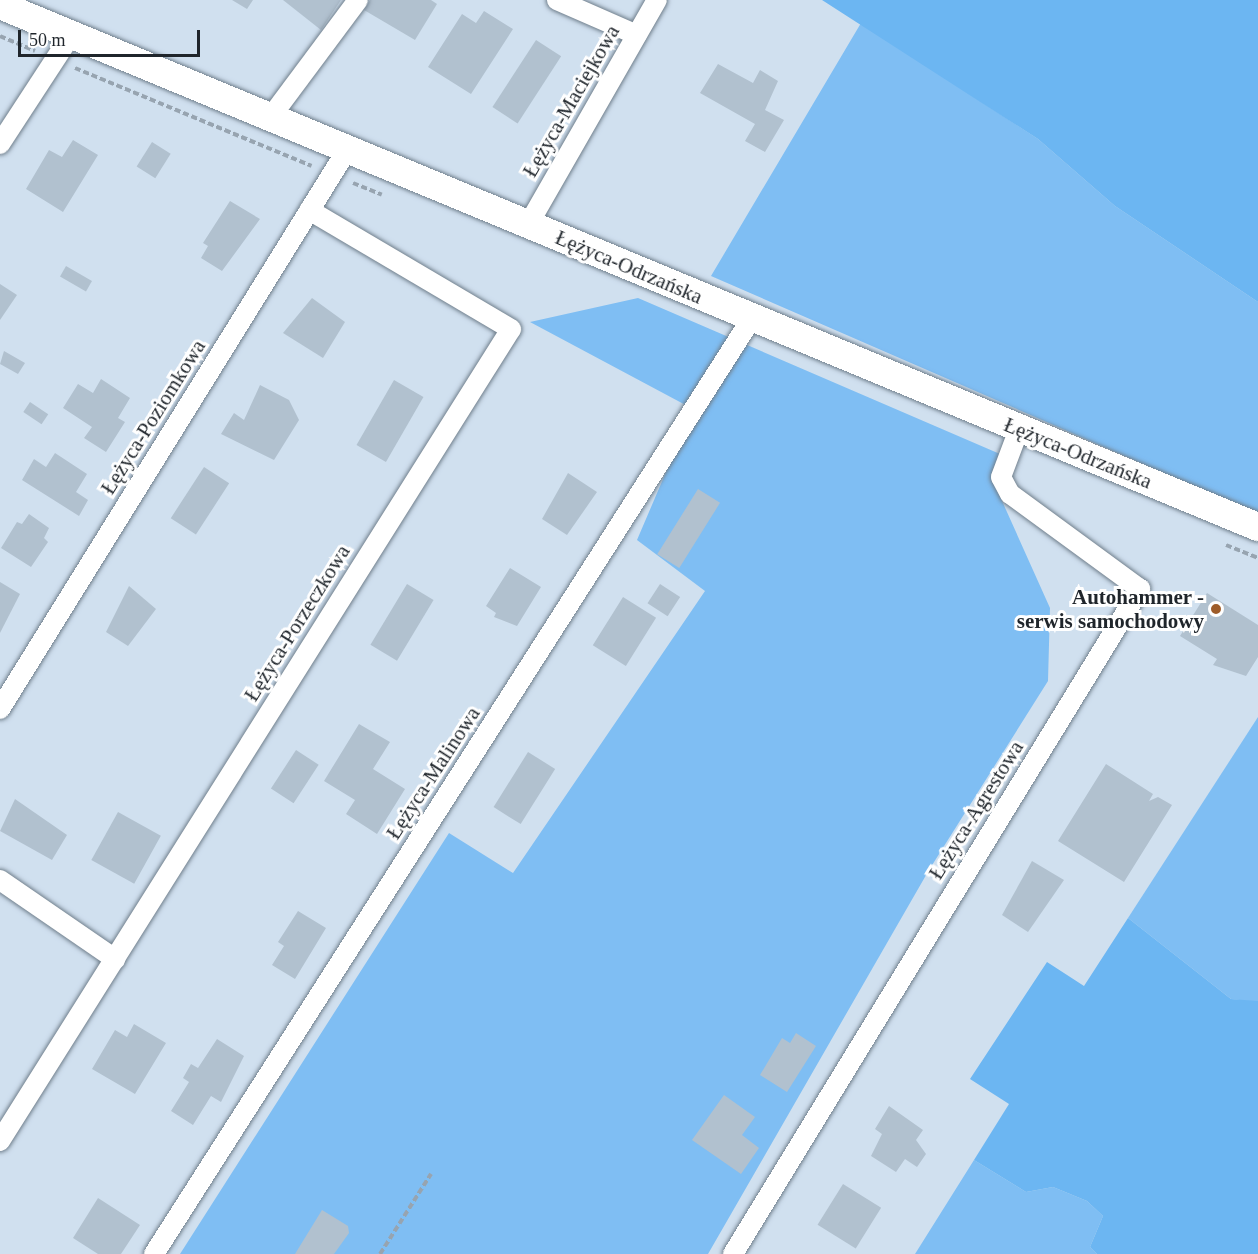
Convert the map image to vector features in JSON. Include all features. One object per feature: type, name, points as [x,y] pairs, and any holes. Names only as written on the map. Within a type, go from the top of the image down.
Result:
[{"type":"main road","name":"Łężyca-Odrzańska","points":[[0,5],[1258,527]]},
{"type":"street","points":[[270,118],[358,0]]},
{"type":"street","points":[[557,0],[637,35]]},
{"type":"street","name":"Łężyca-Maciejkowa","points":[[528,225],[657,0]]},
{"type":"street","points":[[0,144],[71,35]]},
{"type":"street","name":"Łężyca-Poziomkowa","points":[[0,709],[347,150]]},
{"type":"street","name":"Łężyca-Porzeczkowa","points":[[0,1141],[511,329],[309,210]]},
{"type":"street","name":"Łężyca-Malinowa","points":[[154,1254],[752,318]]},
{"type":"street","name":"Łężyca-Agrestowa","points":[[733,1254],[1140,590],[1010,494],[1001,477],[1019,429]]},
{"type":"street","points":[[0,880],[115,959]]},
{"type":"path","points":[[380,1254],[431,1174]]},
{"type":"shaded area","points":[[822,0],[1258,0],[1258,302],[1115,206],[1038,139]]},
{"type":"shaded area","points":[[861,23],[1038,139],[1115,206],[1258,302],[1258,514],[711,276]]},
{"type":"shaded area","points":[[638,298],[1000,454],[995,468],[998,492],[1050,608],[1048,681],[929,870],[708,1254],[180,1254],[449,833],[513,873],[705,591],[637,540],[693,409],[530,322]]},
{"type":"shaded area","points":[[1258,717],[1258,1001],[1256,1002],[1231,999],[1128,918]]},
{"type":"shaded area","points":[[1128,918],[1231,999],[1258,1001],[1258,1254],[1097,1254],[1090,1247],[1103,1216],[1087,1201],[1053,1187],[1026,1192],[974,1160],[1009,1104],[970,1079],[1047,962],[1084,986]]},
{"type":"shaded area","points":[[974,1160],[1026,1192],[1053,1187],[1087,1201],[1103,1216],[1090,1247],[1097,1254],[915,1254]]},
{"type":"building","points":[[232,0],[253,0],[247,9]]},
{"type":"building","points":[[283,0],[341,0],[321,30]]},
{"type":"building","points":[[370,0],[431,0],[437,4],[415,40],[364,10]]},
{"type":"building","points":[[484,11],[513,29],[471,94],[428,67],[462,14],[476,23]]},
{"type":"building","points":[[536,40],[561,56],[518,123],[492,107]]},
{"type":"building","points":[[718,64],[753,83],[760,70],[778,81],[765,110],[784,120],[765,152],[745,141],[755,124],[700,93]]},
{"type":"building","points":[[73,140],[98,155],[63,212],[26,189],[49,150],[62,157]]},
{"type":"building","points":[[152,142],[171,154],[155,178],[137,167]]},
{"type":"building","points":[[230,201],[260,219],[222,271],[201,258],[208,246],[203,243]]},
{"type":"building","points":[[66,266],[92,281],[86,291],[60,276]]},
{"type":"building","points":[[0,284],[17,295],[0,320]]},
{"type":"building","points":[[312,298],[345,322],[323,358],[283,333]]},
{"type":"building","points":[[4,351],[25,363],[18,374],[0,364]]},
{"type":"building","points":[[101,379],[130,398],[118,418],[125,422],[106,452],[84,438],[92,427],[63,408],[78,384],[93,393]]},
{"type":"building","points":[[394,380],[423,397],[386,462],[356,445]]},
{"type":"building","points":[[260,385],[289,400],[299,420],[274,460],[221,434],[234,413],[244,420]]},
{"type":"building","points":[[30,402],[48,414],[42,424],[23,412]]},
{"type":"building","points":[[55,453],[87,474],[76,492],[88,500],[79,516],[22,480],[34,459],[46,467]]},
{"type":"building","points":[[204,467],[229,483],[196,534],[171,518]]},
{"type":"building","points":[[568,473],[597,492],[567,535],[542,519]]},
{"type":"building","points":[[698,489],[720,503],[679,568],[657,554]]},
{"type":"building","points":[[29,514],[49,528],[44,538],[48,542],[31,567],[1,548],[17,522],[22,524]]},
{"type":"building","points":[[510,568],[541,587],[517,626],[494,617],[496,613],[486,606]]},
{"type":"building","points":[[0,582],[20,594],[0,633]]},
{"type":"building","points":[[407,584],[434,600],[397,661],[370,645]]},
{"type":"building","points":[[660,584],[680,597],[668,616],[647,603]]},
{"type":"building","points":[[129,586],[156,609],[128,646],[106,632]]},
{"type":"building","points":[[1207,593],[1258,625],[1258,657],[1246,676],[1213,665],[1217,659],[1180,636]]},
{"type":"building","points":[[623,597],[656,618],[626,666],[593,645]]},
{"type":"building","points":[[359,724],[390,742],[373,769],[405,789],[377,834],[346,814],[355,800],[324,781]]},
{"type":"building","points":[[296,750],[319,765],[294,803],[271,789]]},
{"type":"building","points":[[528,752],[555,769],[521,824],[494,807]]},
{"type":"building","points":[[1106,764],[1153,794],[1149,801],[1158,797],[1172,805],[1124,882],[1058,841]]},
{"type":"building","points":[[15,799],[67,835],[52,860],[0,831]]},
{"type":"building","points":[[118,812],[161,836],[134,884],[91,860]]},
{"type":"building","points":[[1032,861],[1064,880],[1028,932],[1002,915]]},
{"type":"building","points":[[298,911],[326,928],[295,979],[272,965],[284,946],[278,942]]},
{"type":"building","points":[[134,1024],[166,1043],[135,1094],[92,1069],[115,1030],[127,1037]]},
{"type":"building","points":[[796,1033],[816,1046],[787,1092],[760,1075],[782,1038],[790,1043]]},
{"type":"building","points":[[217,1039],[244,1056],[221,1102],[211,1096],[193,1125],[171,1111],[189,1082],[183,1078],[191,1064],[198,1068]]},
{"type":"building","points":[[724,1095],[755,1117],[742,1135],[759,1148],[741,1174],[692,1140]]},
{"type":"building","points":[[889,1106],[923,1130],[916,1140],[926,1154],[917,1167],[905,1159],[896,1172],[871,1156],[882,1134],[875,1129]]},
{"type":"building","points":[[843,1184],[881,1208],[856,1249],[818,1225]]},
{"type":"building","points":[[98,1198],[140,1225],[121,1254],[98,1254],[73,1238]]},
{"type":"building","points":[[322,1210],[348,1226],[349,1233],[334,1254],[295,1254]]},
{"type":"place","name":"Autohammer - serwis samochodowy","points":[[1216,609]]}]
